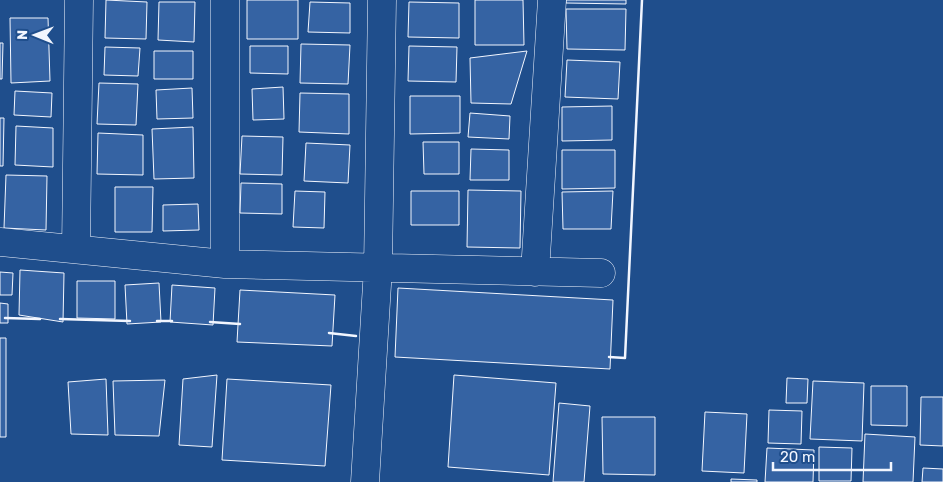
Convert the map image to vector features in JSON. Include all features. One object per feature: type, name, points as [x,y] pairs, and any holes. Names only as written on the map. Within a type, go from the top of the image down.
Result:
[{"type":"street","points":[[76,249],[79,0]]},
{"type":"street","points":[[225,0],[225,264]]},
{"type":"street","points":[[365,482],[378,268],[382,0]]},
{"type":"street","points":[[536,272],[552,0]]},
{"type":"street","points":[[0,242],[225,264],[601,273]]},
{"type":"building","points":[[106,0],[147,2],[146,39],[105,38]]},
{"type":"building","points":[[247,0],[298,0],[298,39],[247,39]]},
{"type":"building","points":[[475,0],[523,0],[524,45],[475,45]]},
{"type":"building","points":[[566,0],[626,0],[626,4],[566,3]]},
{"type":"building","points":[[159,2],[195,2],[194,42],[158,40]]},
{"type":"building","points":[[310,2],[350,3],[350,33],[308,32]]},
{"type":"building","points":[[409,2],[459,3],[459,38],[408,37]]},
{"type":"building","points":[[566,9],[626,9],[625,50],[567,49]]},
{"type":"building","points":[[10,18],[48,18],[50,81],[11,83]]},
{"type":"building","points":[[0,43],[3,43],[2,79],[0,79]]},
{"type":"building","points":[[301,44],[350,45],[348,84],[300,83]]},
{"type":"building","points":[[250,46],[288,46],[288,74],[250,73]]},
{"type":"building","points":[[409,46],[457,47],[456,82],[408,81]]},
{"type":"building","points":[[105,47],[140,48],[138,76],[104,75]]},
{"type":"building","points":[[154,51],[193,51],[193,79],[154,79]]},
{"type":"building","points":[[527,51],[511,104],[471,103],[470,58]]},
{"type":"building","points":[[567,60],[620,62],[618,99],[565,97]]},
{"type":"building","points":[[99,83],[138,84],[136,125],[97,124]]},
{"type":"building","points":[[283,87],[284,119],[253,120],[252,89]]},
{"type":"building","points":[[192,88],[193,118],[157,119],[156,90]]},
{"type":"building","points":[[15,91],[52,93],[51,117],[14,115]]},
{"type":"building","points":[[300,93],[349,94],[349,134],[299,132]]},
{"type":"building","points":[[410,96],[460,96],[460,133],[410,134]]},
{"type":"building","points":[[612,106],[612,140],[562,141],[562,107]]},
{"type":"building","points":[[470,113],[510,116],[509,139],[468,137]]},
{"type":"building","points":[[0,118],[4,118],[3,166],[0,166]]},
{"type":"building","points":[[16,126],[53,128],[53,167],[15,165]]},
{"type":"building","points":[[193,127],[194,178],[154,179],[152,129]]},
{"type":"building","points":[[98,133],[143,135],[143,175],[97,174]]},
{"type":"building","points":[[242,136],[283,137],[282,175],[240,174]]},
{"type":"building","points":[[423,142],[459,142],[459,174],[424,174]]},
{"type":"building","points":[[306,143],[350,145],[348,183],[304,181]]},
{"type":"building","points":[[471,149],[509,150],[509,180],[470,180]]},
{"type":"building","points":[[562,150],[615,150],[615,188],[562,189]]},
{"type":"building","points":[[6,175],[47,176],[46,230],[4,228]]},
{"type":"building","points":[[241,183],[282,184],[282,214],[240,213]]},
{"type":"building","points":[[115,187],[153,187],[152,232],[115,232]]},
{"type":"building","points":[[468,190],[521,191],[520,248],[467,247]]},
{"type":"building","points":[[295,191],[325,192],[324,228],[293,227]]},
{"type":"building","points":[[411,191],[459,191],[459,225],[411,225]]},
{"type":"building","points":[[613,191],[611,229],[563,229],[562,192]]},
{"type":"building","points":[[198,204],[199,230],[163,231],[163,205]]},
{"type":"building","points":[[20,270],[64,273],[63,322],[19,315]]},
{"type":"building","points":[[0,272],[13,273],[12,295],[0,295]]},
{"type":"building","points":[[77,281],[115,281],[115,319],[77,318]]},
{"type":"building","points":[[159,283],[161,322],[127,324],[125,285]]},
{"type":"building","points":[[172,285],[215,288],[213,325],[170,322]]},
{"type":"building","points":[[398,288],[613,300],[610,369],[395,357]]},
{"type":"building","points":[[240,290],[335,295],[332,346],[237,342]]},
{"type":"building","points":[[0,303],[8,304],[8,323],[0,323]]},
{"type":"building","points":[[0,338],[6,338],[6,437],[0,437]]},
{"type":"building","points":[[217,375],[212,447],[179,445],[183,379]]},
{"type":"building","points":[[454,375],[556,383],[549,475],[448,467]]},
{"type":"building","points":[[787,378],[808,379],[807,403],[786,403]]},
{"type":"building","points":[[106,379],[108,435],[71,434],[68,382]]},
{"type":"building","points":[[227,379],[331,385],[325,466],[222,460]]},
{"type":"building","points":[[165,380],[159,436],[115,435],[113,381]]},
{"type":"building","points":[[813,381],[864,383],[862,441],[810,439]]},
{"type":"building","points":[[871,386],[907,386],[907,426],[871,425]]},
{"type":"building","points":[[921,397],[943,397],[943,446],[920,445]]},
{"type":"building","points":[[559,403],[590,406],[584,482],[553,482]]},
{"type":"building","points":[[769,410],[802,411],[801,444],[768,443]]},
{"type":"building","points":[[705,412],[747,414],[744,473],[702,471]]},
{"type":"building","points":[[602,417],[655,417],[655,475],[603,474]]},
{"type":"building","points":[[865,434],[915,437],[913,482],[863,482]]},
{"type":"building","points":[[819,447],[852,448],[851,481],[819,481]]},
{"type":"building","points":[[767,448],[814,450],[813,482],[765,482]]},
{"type":"building","points":[[923,468],[943,469],[943,482],[922,482]]},
{"type":"building","points":[[731,479],[757,480],[757,482],[731,482]]},
{"type":"wall","points":[[609,357],[625,358],[642,0]]},
{"type":"wall","points":[[5,318],[40,319]]},
{"type":"wall","points":[[60,319],[130,321]]},
{"type":"wall","points":[[157,321],[172,321]]},
{"type":"wall","points":[[210,322],[240,324]]},
{"type":"wall","points":[[329,333],[356,336]]}]
